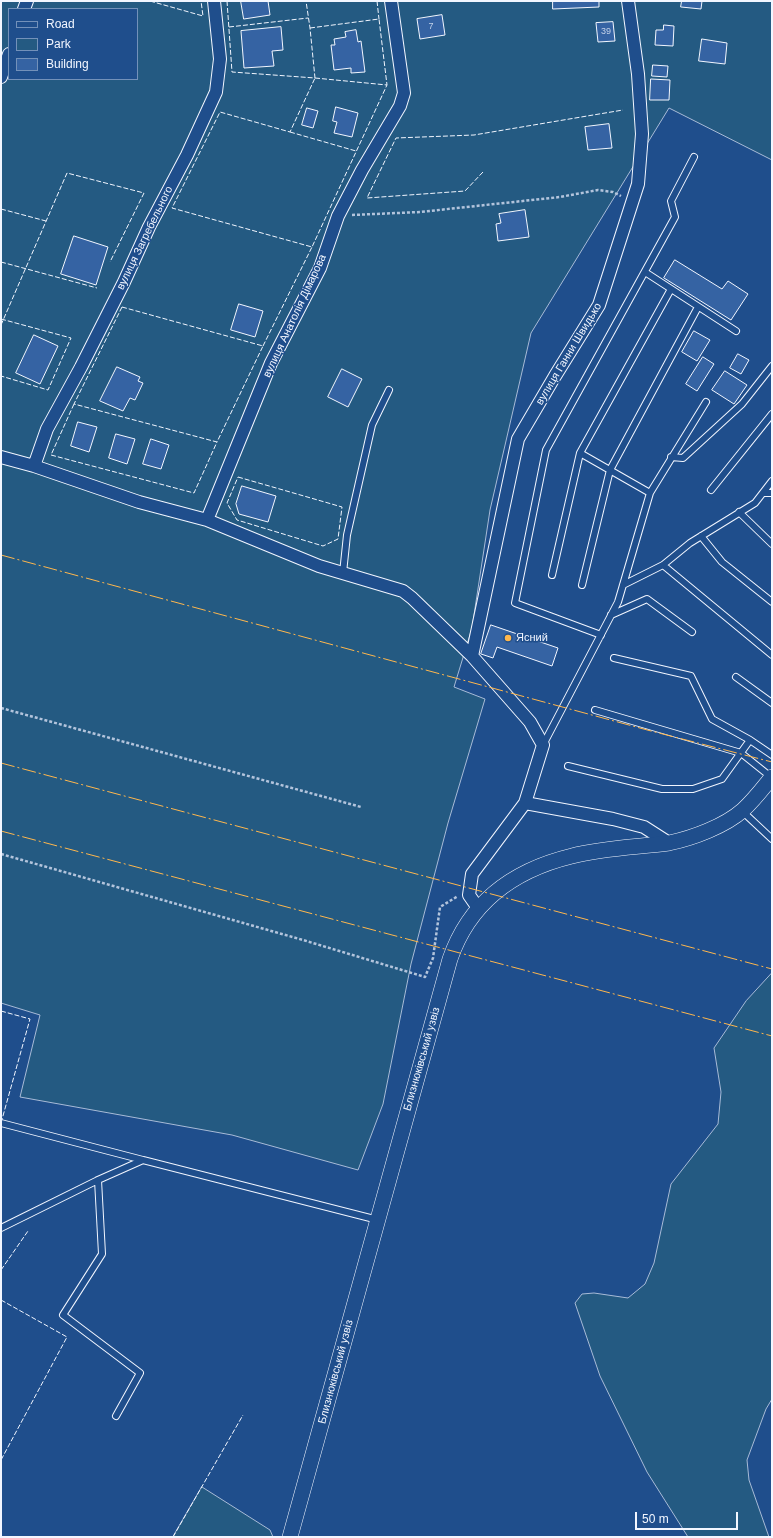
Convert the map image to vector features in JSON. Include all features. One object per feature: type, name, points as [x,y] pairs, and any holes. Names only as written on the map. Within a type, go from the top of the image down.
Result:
[{"type":"street","name":"вулиця Загребельного","points":[[34,466],[47,429],[85,360],[124,282],[149,227],[187,156],[216,92],[220,59],[214,1]]},
{"type":"street","name":"вулиця Анатолія Дімарова","points":[[207,520],[271,363],[320,268],[338,216],[362,170],[400,106],[404,93],[391,1]]},
{"type":"street","name":"вулиця Ганни Швидько","points":[[472,656],[518,439],[599,304],[638,184],[642,134],[638,74],[628,1]]},
{"type":"street","points":[[1,77],[8,57]]},
{"type":"street","points":[[1,457],[34,466],[139,502],[207,520],[319,566],[403,591],[417,603],[472,656],[530,722],[543,746],[525,803],[472,874],[469,895],[478,908]]},
{"type":"street","name":"Близнюківський узвіз","points":[[290,1537],[450,959],[465,925],[478,908],[498,890],[520,875],[544,864],[573,856],[669,843],[684,840],[705,832],[742,811],[772,777]]},
{"type":"street","points":[[525,803],[614,819],[644,827],[669,843]]},
{"type":"lane","points":[[601,635],[515,603],[546,450],[675,217],[671,201],[694,157]]},
{"type":"lane","points":[[645,272],[736,331]]},
{"type":"lane","points":[[552,575],[580,454],[671,289]]},
{"type":"lane","points":[[582,585],[610,470],[698,306]]},
{"type":"lane","points":[[672,457],[683,458],[742,404],[772,366]]},
{"type":"lane","points":[[343,573],[347,535],[372,425],[390,390]]},
{"type":"lane","points":[[543,746],[618,602],[650,492],[706,402]]},
{"type":"lane","points":[[711,490],[772,414]]},
{"type":"lane","points":[[580,454],[650,492]]},
{"type":"lane","points":[[623,585],[663,565],[690,543],[755,503],[772,481]]},
{"type":"lane","points":[[763,492],[772,493]]},
{"type":"lane","points":[[740,512],[772,544]]},
{"type":"lane","points":[[701,536],[722,562],[772,602]]},
{"type":"lane","points":[[663,565],[772,655]]},
{"type":"lane","points":[[611,615],[647,599],[692,632]]},
{"type":"lane","points":[[614,658],[691,676],[712,718],[750,740],[772,756]]},
{"type":"lane","points":[[736,677],[772,703]]},
{"type":"lane","points":[[595,710],[741,753],[772,777]]},
{"type":"lane","points":[[568,766],[662,790],[693,789],[722,779],[750,740]]},
{"type":"lane","points":[[742,811],[772,839]]},
{"type":"lane","points":[[1,1123],[378,1220]]},
{"type":"lane","points":[[1,1228],[98,1180],[143,1160]]},
{"type":"lane","points":[[98,1180],[102,1254],[63,1315],[140,1373],[116,1416]]},
{"type":"path","points":[[338,216],[420,212],[560,197],[598,190],[613,192],[632,202]]},
{"type":"path","points":[[1,708],[361,807]]},
{"type":"path","points":[[1,854],[302,940],[425,977],[433,958],[440,907],[464,892]]},
{"type":"green space","points":[[1,1],[772,1],[772,160],[669,108],[531,333],[490,510],[472,628],[454,687],[485,699],[448,823],[411,964],[383,1104],[358,1170],[232,1135],[20,1097],[40,1015],[1,1003]]},
{"type":"green space","points":[[772,973],[772,1399],[766,1409],[747,1460],[749,1480],[769,1537],[688,1537],[647,1472],[600,1376],[575,1303],[582,1294],[594,1293],[628,1298],[645,1284],[654,1263],[671,1184],[718,1124],[721,1092],[714,1048],[746,1001]]},
{"type":"green space","points":[[202,1487],[270,1530],[273,1537],[173,1537]]},
{"type":"building","points":[[241,1],[268,1],[270,15],[244,19]]},
{"type":"building","points":[[553,1],[599,1],[599,7],[553,9]]},
{"type":"building","points":[[682,1],[702,1],[701,9],[681,7]]},
{"type":"building","points":[[442,15],[445,35],[420,39],[417,19]]},
{"type":"building","points":[[613,22],[615,41],[598,42],[596,23]]},
{"type":"building","points":[[664,25],[674,26],[673,46],[655,45],[656,30],[663,30]]},
{"type":"building","points":[[281,27],[283,50],[272,51],[274,66],[244,68],[241,31]]},
{"type":"building","points":[[356,30],[358,42],[361,41],[365,72],[351,73],[351,68],[334,70],[331,45],[335,45],[334,39],[346,37],[345,32]]},
{"type":"building","points":[[702,39],[727,43],[725,64],[699,61]]},
{"type":"building","points":[[653,65],[668,66],[667,77],[652,76]]},
{"type":"building","points":[[651,79],[670,80],[669,100],[650,100]]},
{"type":"building","points":[[336,107],[358,113],[352,137],[334,133],[337,122],[333,121]]},
{"type":"building","points":[[307,108],[318,111],[313,128],[302,125]]},
{"type":"building","points":[[609,124],[612,148],[588,150],[585,127]]},
{"type":"building","points":[[525,210],[529,237],[498,241],[496,224],[501,223],[499,214]]},
{"type":"building","points":[[74,236],[108,247],[96,285],[61,274]]},
{"type":"building","points":[[675,260],[722,289],[728,281],[748,294],[731,320],[664,278]]},
{"type":"building","points":[[239,304],[263,311],[255,337],[231,330]]},
{"type":"building","points":[[694,331],[710,340],[697,361],[682,352]]},
{"type":"building","points":[[34,335],[58,346],[40,384],[16,373]]},
{"type":"building","points":[[738,354],[749,360],[741,374],[730,368]]},
{"type":"building","points":[[703,357],[714,364],[697,391],[686,384]]},
{"type":"building","points":[[117,367],[140,377],[138,381],[143,383],[135,400],[130,398],[123,411],[100,401]]},
{"type":"building","points":[[342,369],[362,379],[348,407],[328,397]]},
{"type":"building","points":[[725,371],[747,385],[734,404],[712,390]]},
{"type":"building","points":[[78,422],[97,427],[89,452],[71,446]]},
{"type":"building","points":[[116,434],[135,439],[127,464],[109,458]]},
{"type":"building","points":[[151,439],[169,445],[161,469],[143,464]]},
{"type":"building","points":[[242,486],[276,496],[268,522],[239,514],[236,504]]},
{"type":"building","name":"Ясний","points":[[491,625],[558,648],[552,666],[497,647],[493,658],[481,654]]},
{"type":"fence","points":[[150,1],[203,16],[201,1]]},
{"type":"fence","points":[[227,1],[232,72],[315,78],[306,1]]},
{"type":"fence","points":[[377,1],[379,19]]},
{"type":"fence","points":[[229,27],[308,18]]},
{"type":"fence","points":[[310,28],[379,19],[387,85]]},
{"type":"fence","points":[[315,78],[387,85],[312,247],[172,208],[220,112],[290,132],[315,78]]},
{"type":"fence","points":[[483,172],[465,191],[367,198],[396,138],[474,135],[623,110]]},
{"type":"fence","points":[[290,132],[356,151]]},
{"type":"fence","points":[[1,325],[67,173],[144,193],[110,262]]},
{"type":"fence","points":[[1,209],[46,221]]},
{"type":"fence","points":[[263,346],[312,247]]},
{"type":"fence","points":[[1,262],[97,288]]},
{"type":"fence","points":[[122,307],[263,346],[217,442],[74,404],[122,307]]},
{"type":"fence","points":[[1,319],[71,338],[48,390],[1,376]]},
{"type":"fence","points":[[74,404],[51,455],[194,493],[217,442]]},
{"type":"fence","points":[[238,477],[342,507],[338,539],[323,546],[237,520],[227,503],[238,477]]},
{"type":"fence","points":[[1,1011],[30,1019],[1,1123]]},
{"type":"fence","points":[[1,1270],[28,1231]]},
{"type":"fence","points":[[1,1300],[67,1337],[1,1460]]},
{"type":"fence","points":[[173,1537],[243,1415]]},
{"type":"power","points":[[1,555],[651,731],[772,762]]},
{"type":"power","points":[[1,763],[772,969]]},
{"type":"power","points":[[1,831],[772,1036]]},
{"type":"place","name":"Ясний","points":[[508,638]]}]
